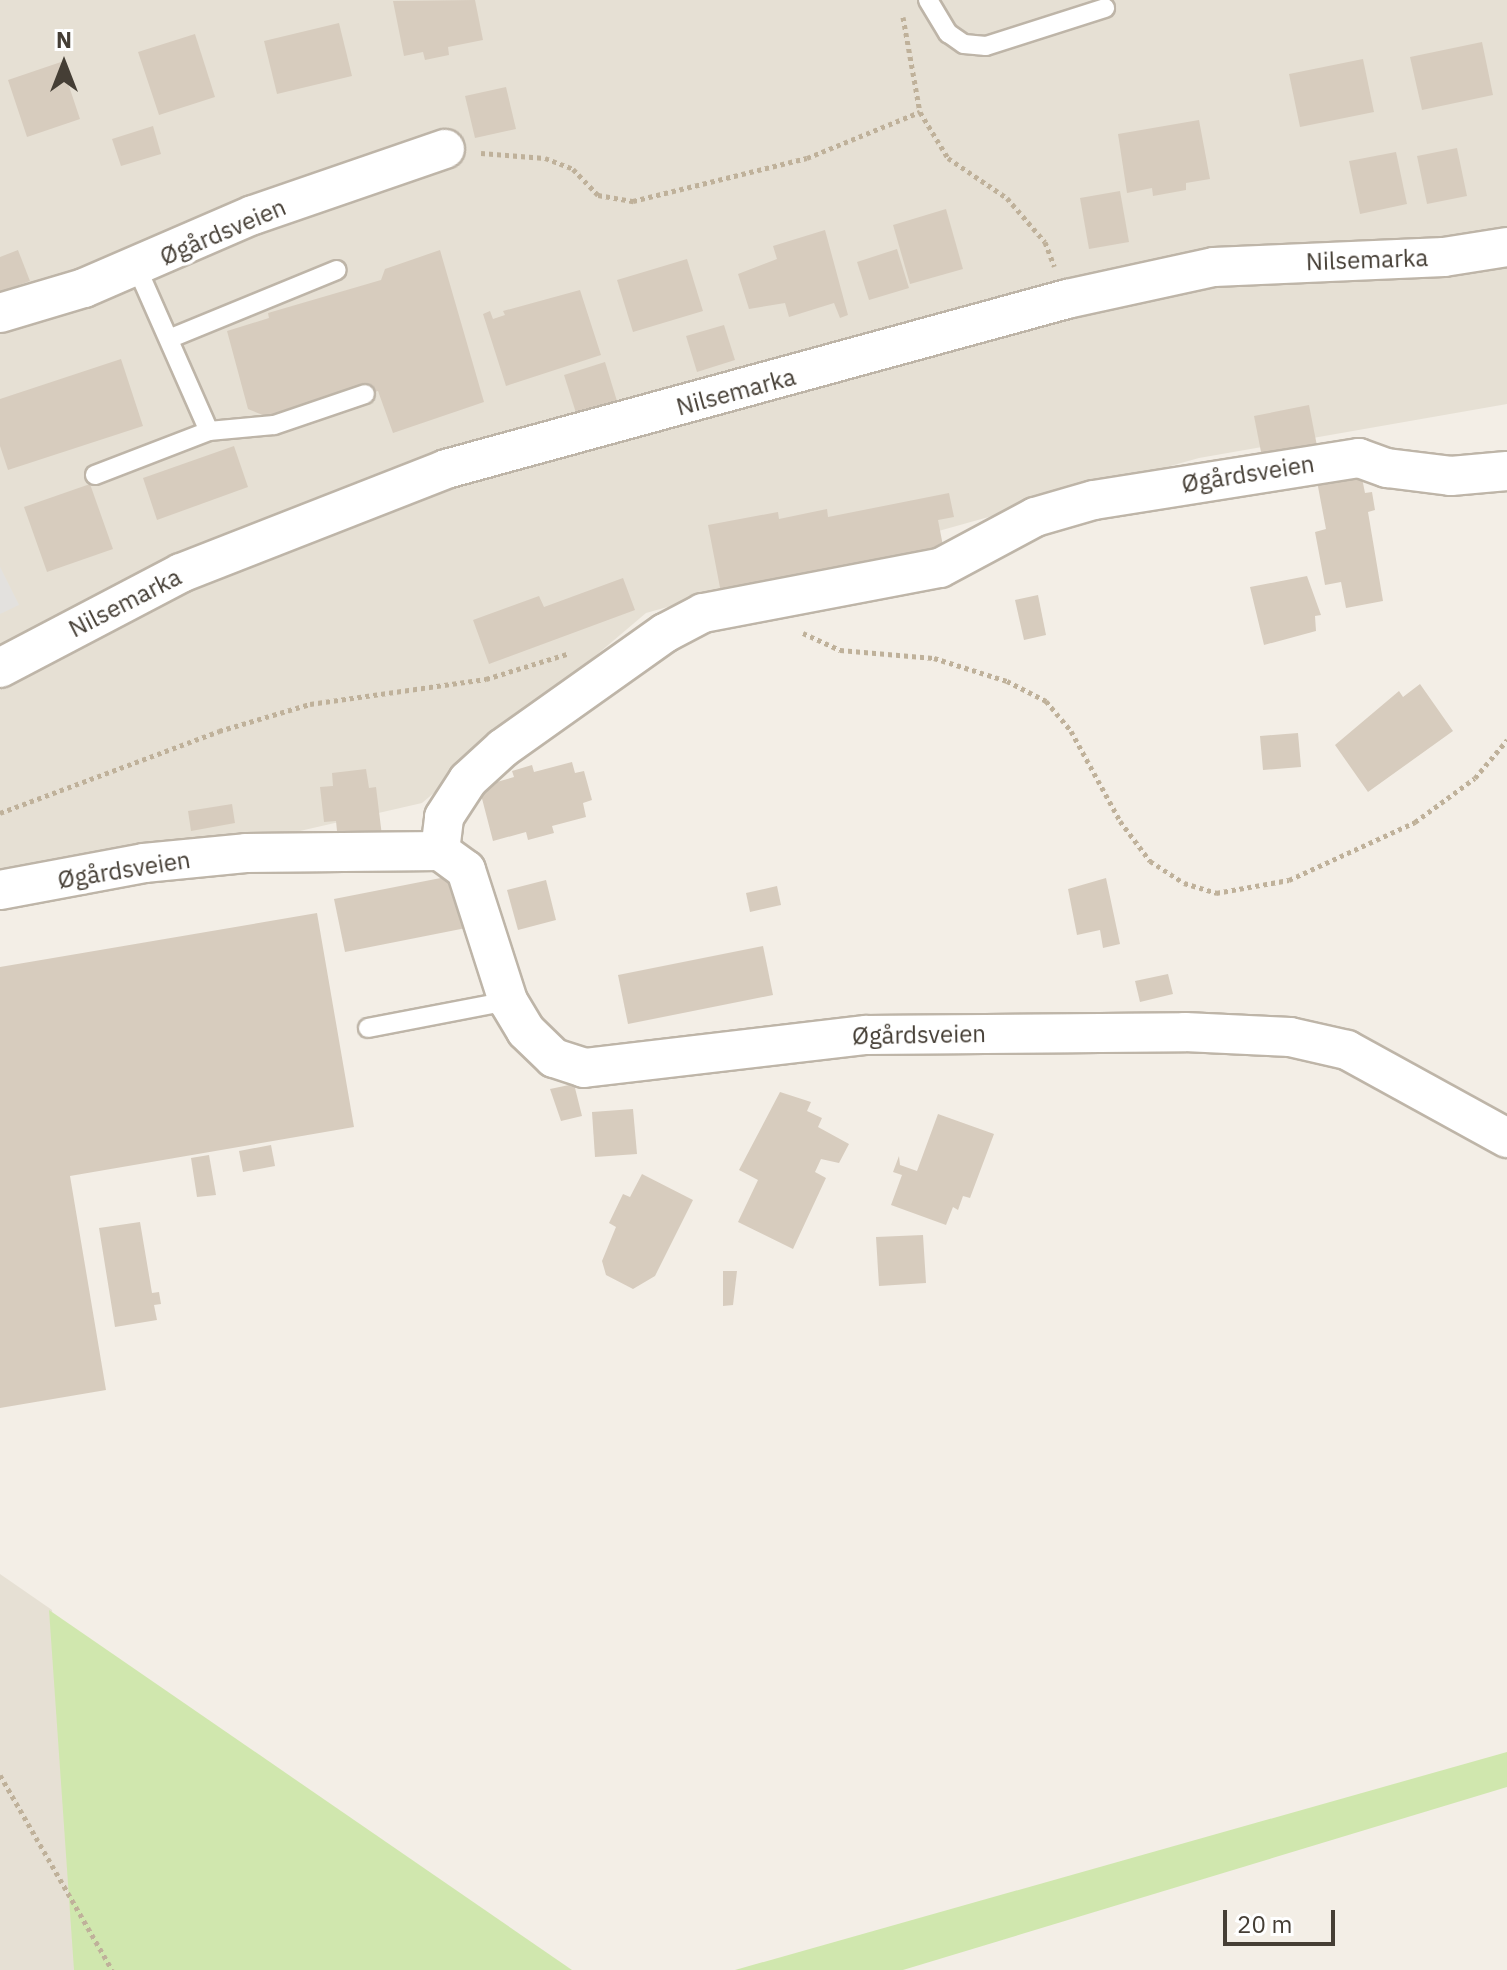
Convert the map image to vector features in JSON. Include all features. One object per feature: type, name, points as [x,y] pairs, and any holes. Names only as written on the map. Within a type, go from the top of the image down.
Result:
[{"type":"street","name":"Øgårdsveien","points":[[0,313],[137,268],[253,215],[445,149]]},
{"type":"street","name":"Nilsemarka","points":[[0,668],[181,573],[446,469],[1067,299],[1214,267],[1444,257],[1507,247]]},
{"type":"street","name":"Øgårdsveien","points":[[440,851],[444,817],[468,780],[542,718],[703,613],[940,568],[1035,517],[1094,500],[1359,458],[1387,468],[1451,476],[1507,471]]},
{"type":"street","name":"Øgårdsveien","points":[[0,890],[144,863],[246,853],[440,851],[466,870],[508,1001],[526,1031],[554,1058],[584,1068],[866,1035],[1185,1032],[1290,1037],[1347,1050],[1507,1138]]},
{"type":"lane","points":[[928,0],[948,33],[964,44],[986,46],[1105,8]]},
{"type":"lane","points":[[137,268],[171,338],[209,431]]},
{"type":"lane","points":[[171,338],[337,270]]},
{"type":"lane","points":[[95,475],[209,431],[274,425],[365,394]]},
{"type":"lane","points":[[368,1028],[508,1001]]},
{"type":"path","points":[[902,14],[920,112],[948,158],[1007,198],[1045,242],[1067,299]]},
{"type":"path","points":[[445,149],[545,158],[573,169],[598,195],[633,201],[807,158],[920,112]]},
{"type":"path","points":[[782,599],[805,635],[840,650],[934,658],[1007,681],[1046,701],[1071,731],[1120,821],[1150,861],[1184,883],[1216,893],[1289,880],[1415,822],[1475,778],[1507,740]]},
{"type":"path","points":[[0,813],[219,731],[310,704],[486,679],[583,651]]},
{"type":"path","points":[[0,1775],[112,1970]]},
{"type":"shaded area","points":[[0,0],[1507,0],[1507,404],[1199,458],[646,613],[422,803],[0,900]]},
{"type":"shaded area","points":[[0,567],[19,605],[0,614]]},
{"type":"shaded area","points":[[0,1574],[52,1610],[83,1970],[0,1970]]},
{"type":"green space","points":[[49,1610],[572,1970],[74,1970]]},
{"type":"green space","points":[[1507,1752],[1507,1787],[903,1970],[735,1970]]},
{"type":"building","points":[[475,0],[483,40],[448,47],[449,55],[425,60],[423,52],[404,56],[393,1]]},
{"type":"building","points":[[339,23],[352,76],[277,94],[264,41]]},
{"type":"building","points":[[195,34],[215,97],[159,115],[138,52]]},
{"type":"building","points":[[1482,42],[1493,95],[1422,110],[1410,57]]},
{"type":"building","points":[[1363,59],[1374,112],[1300,127],[1289,74]]},
{"type":"building","points":[[61,62],[80,119],[27,137],[8,80]]},
{"type":"building","points":[[506,87],[516,129],[475,138],[465,96]]},
{"type":"building","points":[[1199,120],[1210,179],[1186,183],[1186,190],[1153,196],[1152,188],[1127,193],[1118,134]]},
{"type":"building","points":[[153,126],[161,154],[121,166],[112,139]]},
{"type":"building","points":[[1457,148],[1467,196],[1427,204],[1417,156]]},
{"type":"building","points":[[1396,152],[1407,204],[1360,214],[1349,161]]},
{"type":"building","points":[[1120,191],[1129,242],[1089,249],[1080,198]]},
{"type":"building","points":[[946,209],[963,269],[910,284],[893,225]]},
{"type":"building","points":[[825,230],[848,315],[840,318],[834,303],[789,317],[785,303],[749,309],[738,274],[777,259],[773,246]]},
{"type":"building","points":[[897,249],[909,288],[869,300],[857,262]]},
{"type":"building","points":[[18,250],[30,281],[0,292],[0,257]]},
{"type":"building","points":[[440,250],[484,402],[393,433],[378,391],[270,418],[248,409],[227,331],[269,318],[268,313],[381,280],[385,269]]},
{"type":"building","points":[[687,259],[703,311],[633,332],[617,280]]},
{"type":"building","points":[[580,290],[601,355],[506,386],[483,314],[490,311],[493,319],[505,315],[503,311]]},
{"type":"building","points":[[724,325],[735,360],[697,372],[686,336]]},
{"type":"building","points":[[121,359],[143,426],[8,470],[0,446],[0,399]]},
{"type":"building","points":[[605,362],[617,401],[576,413],[564,375]]},
{"type":"building","points":[[1309,405],[1317,446],[1262,457],[1254,416]]},
{"type":"building","points":[[234,446],[248,487],[157,520],[143,478]]},
{"type":"building","points":[[1360,468],[1365,493],[1372,492],[1375,510],[1368,512],[1383,601],[1346,608],[1341,582],[1325,585],[1315,532],[1326,529],[1316,476]]},
{"type":"building","points":[[90,484],[113,549],[47,572],[24,507]]},
{"type":"building","points":[[949,493],[954,517],[938,520],[945,556],[722,598],[708,525],[778,512],[779,519],[827,509],[828,517]]},
{"type":"building","points":[[1307,576],[1321,615],[1315,616],[1316,631],[1264,645],[1250,587]]},
{"type":"building","points":[[623,578],[635,610],[489,664],[473,620],[539,596],[544,607]]},
{"type":"building","points":[[1038,595],[1046,635],[1024,640],[1015,600]]},
{"type":"building","points":[[1420,684],[1453,731],[1368,792],[1335,745],[1399,691],[1403,697]]},
{"type":"building","points":[[1298,733],[1301,767],[1263,770],[1260,736]]},
{"type":"building","points":[[572,762],[575,773],[584,771],[592,800],[583,803],[586,817],[552,826],[554,833],[528,840],[526,832],[493,841],[479,787],[514,777],[512,771],[532,765],[534,772]]},
{"type":"building","points":[[366,769],[369,788],[376,787],[382,836],[338,841],[336,821],[324,822],[320,787],[333,786],[332,773]]},
{"type":"building","points":[[232,804],[235,823],[191,831],[188,811]]},
{"type":"building","points":[[456,875],[466,928],[345,952],[334,899]]},
{"type":"building","points":[[1106,878],[1120,944],[1103,948],[1100,930],[1077,935],[1068,889]]},
{"type":"building","points":[[546,880],[556,920],[518,930],[507,890]]},
{"type":"building","points":[[777,886],[781,905],[750,912],[746,893]]},
{"type":"building","points":[[317,913],[354,1127],[70,1176],[106,1390],[0,1408],[0,967]]},
{"type":"building","points":[[763,946],[773,995],[628,1024],[618,975]]},
{"type":"building","points":[[1168,974],[1173,994],[1140,1002],[1135,981]]},
{"type":"building","points":[[574,1084],[582,1116],[561,1121],[550,1089]]},
{"type":"building","points":[[780,1092],[811,1102],[807,1111],[822,1118],[818,1127],[849,1144],[839,1163],[821,1159],[815,1172],[826,1178],[793,1249],[738,1222],[758,1180],[739,1170]]},
{"type":"building","points":[[633,1109],[637,1154],[595,1157],[592,1112]]},
{"type":"building","points":[[938,1114],[994,1134],[970,1198],[963,1196],[958,1210],[953,1207],[946,1225],[891,1205],[902,1175],[893,1172],[899,1156],[900,1165],[917,1171]]},
{"type":"building","points":[[271,1145],[275,1166],[243,1172],[239,1151]]},
{"type":"building","points":[[209,1155],[216,1195],[197,1197],[191,1158]]},
{"type":"building","points":[[642,1174],[693,1200],[655,1276],[633,1289],[606,1275],[602,1261],[616,1227],[609,1223],[623,1194],[630,1197]]},
{"type":"building","points":[[140,1222],[152,1293],[159,1292],[161,1304],[154,1305],[157,1320],[115,1327],[99,1228]]},
{"type":"building","points":[[923,1235],[926,1283],[879,1286],[876,1237]]},
{"type":"building","points":[[723,1271],[737,1271],[733,1305],[723,1306]]}]
